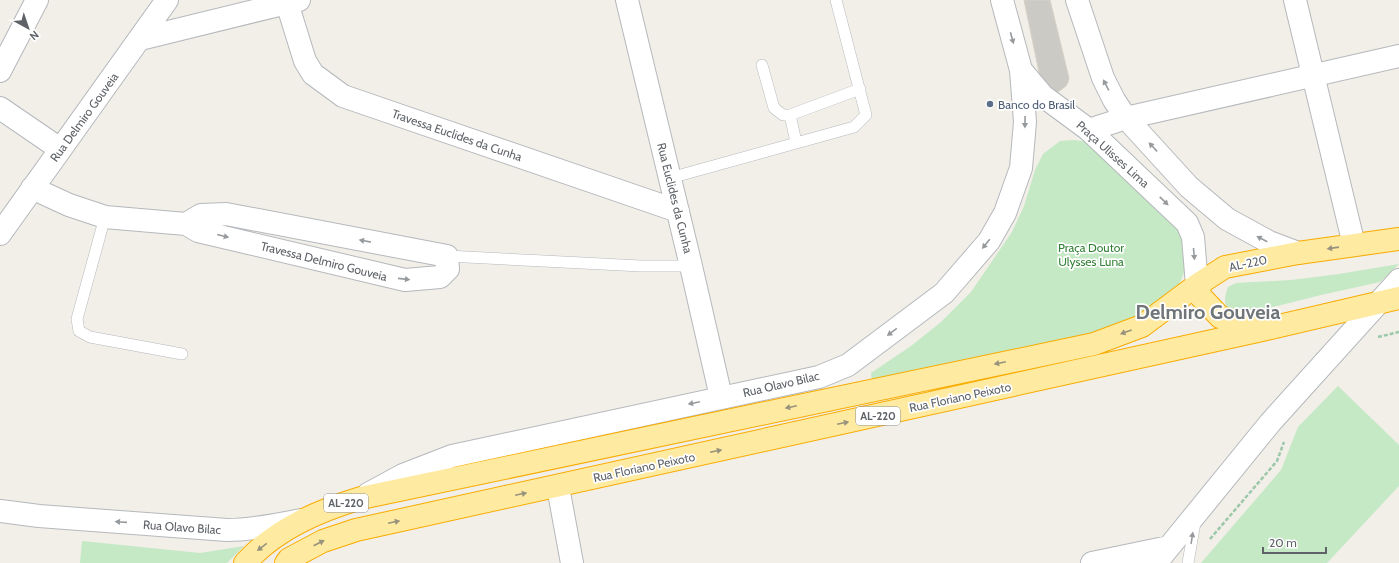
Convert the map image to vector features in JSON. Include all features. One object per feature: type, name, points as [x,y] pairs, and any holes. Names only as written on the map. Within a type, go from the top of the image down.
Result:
[{"type":"highway","name":"AL-220","points":[[388,492],[1094,344],[1142,326],[1197,285],[1225,267],[1298,253],[1399,239]]},
{"type":"highway","points":[[1197,285],[1201,297],[1220,317],[1262,330]]},
{"type":"highway","name":"Rua Floriano Peixoto","points":[[286,563],[289,559],[323,540],[356,530],[1262,330],[1399,298]]},
{"type":"highway","name":"Rua Olavo Bilac","points":[[305,519],[361,498],[388,492]]},
{"type":"highway","name":"AL-220","points":[[245,563],[256,551],[284,530],[305,519]]},
{"type":"street","points":[[0,71],[37,0]]},
{"type":"street","name":"Rua Delmiro Gouveia","points":[[0,234],[167,0]]},
{"type":"street","name":"Rua Euclides da Cunha","points":[[627,0],[721,397]]},
{"type":"street","name":"Praça Ulisses Lima","points":[[1002,0],[1021,70],[1043,96],[1089,130],[1187,223],[1193,237],[1197,285]]},
{"type":"street","points":[[1077,0],[1103,78],[1114,100],[1126,118],[1189,187],[1227,220],[1269,242],[1298,253]]},
{"type":"street","points":[[1295,0],[1354,245]]},
{"type":"street","points":[[140,39],[293,1]]},
{"type":"street","name":"Travessa Euclides da Cunha","points":[[293,1],[306,61],[312,74],[343,96],[678,211]]},
{"type":"street","points":[[1089,130],[1126,118],[1399,56]]},
{"type":"street","name":"Rua Olavo Bilac","points":[[361,498],[403,475],[452,456],[819,377],[848,365],[944,293],[989,241],[1005,213],[1021,168],[1025,122],[1021,70]]},
{"type":"street","points":[[0,108],[60,149]]},
{"type":"street","name":"Travessa Delmiro Gouveia","points":[[32,188],[69,205],[106,217],[186,224],[198,231],[405,280],[440,278],[448,269],[447,256],[226,214],[202,215],[186,224]]},
{"type":"street","points":[[1092,563],[1162,555],[1270,423],[1399,280]]},
{"type":"street","points":[[558,486],[572,563]]},
{"type":"street","name":"Rua Olavo Bilac","points":[[0,511],[39,516],[227,530],[267,527],[305,519]]},
{"type":"lane","points":[[670,178],[854,127],[866,115],[836,0]]},
{"type":"lane","points":[[762,65],[774,108],[783,115],[790,115],[860,89]]},
{"type":"lane","points":[[790,115],[796,142]]},
{"type":"lane","points":[[106,217],[77,319],[79,331],[90,337],[182,354]]},
{"type":"lane","name":"Travessa Delmiro Gouveia","points":[[447,256],[641,266],[691,266]]},
{"type":"lane","points":[[1188,563],[1196,514]]},
{"type":"path","points":[[1373,342],[1379,336],[1399,332]]},
{"type":"path","points":[[1206,544],[1277,461],[1285,440]]},
{"type":"green space","name":"Praça Doutor Ulysses Luna","points":[[1060,141],[1083,141],[1094,145],[1179,224],[1185,253],[1184,272],[1174,294],[1130,325],[872,382],[871,373],[911,346],[941,322],[971,292],[1012,232],[1024,206],[1035,170],[1043,154]]},
{"type":"green space","points":[[1399,264],[1380,282],[1241,315],[1231,311],[1225,302],[1228,287],[1236,283],[1291,280]]},
{"type":"green space","points":[[1338,386],[1399,445],[1399,486],[1327,563],[1201,563],[1281,470],[1298,427]]},
{"type":"green space","points":[[82,541],[200,553],[244,546],[227,563],[80,563]]},
{"type":"building","points":[[1024,0],[1050,0],[1069,78],[1066,86],[1058,92],[1054,92],[1043,85]]},
{"type":"place","name":"Banco do Brasil","points":[[990,104]]},
{"type":"district","name":"Delmiro Gouveia","points":[[1208,312]]}]
